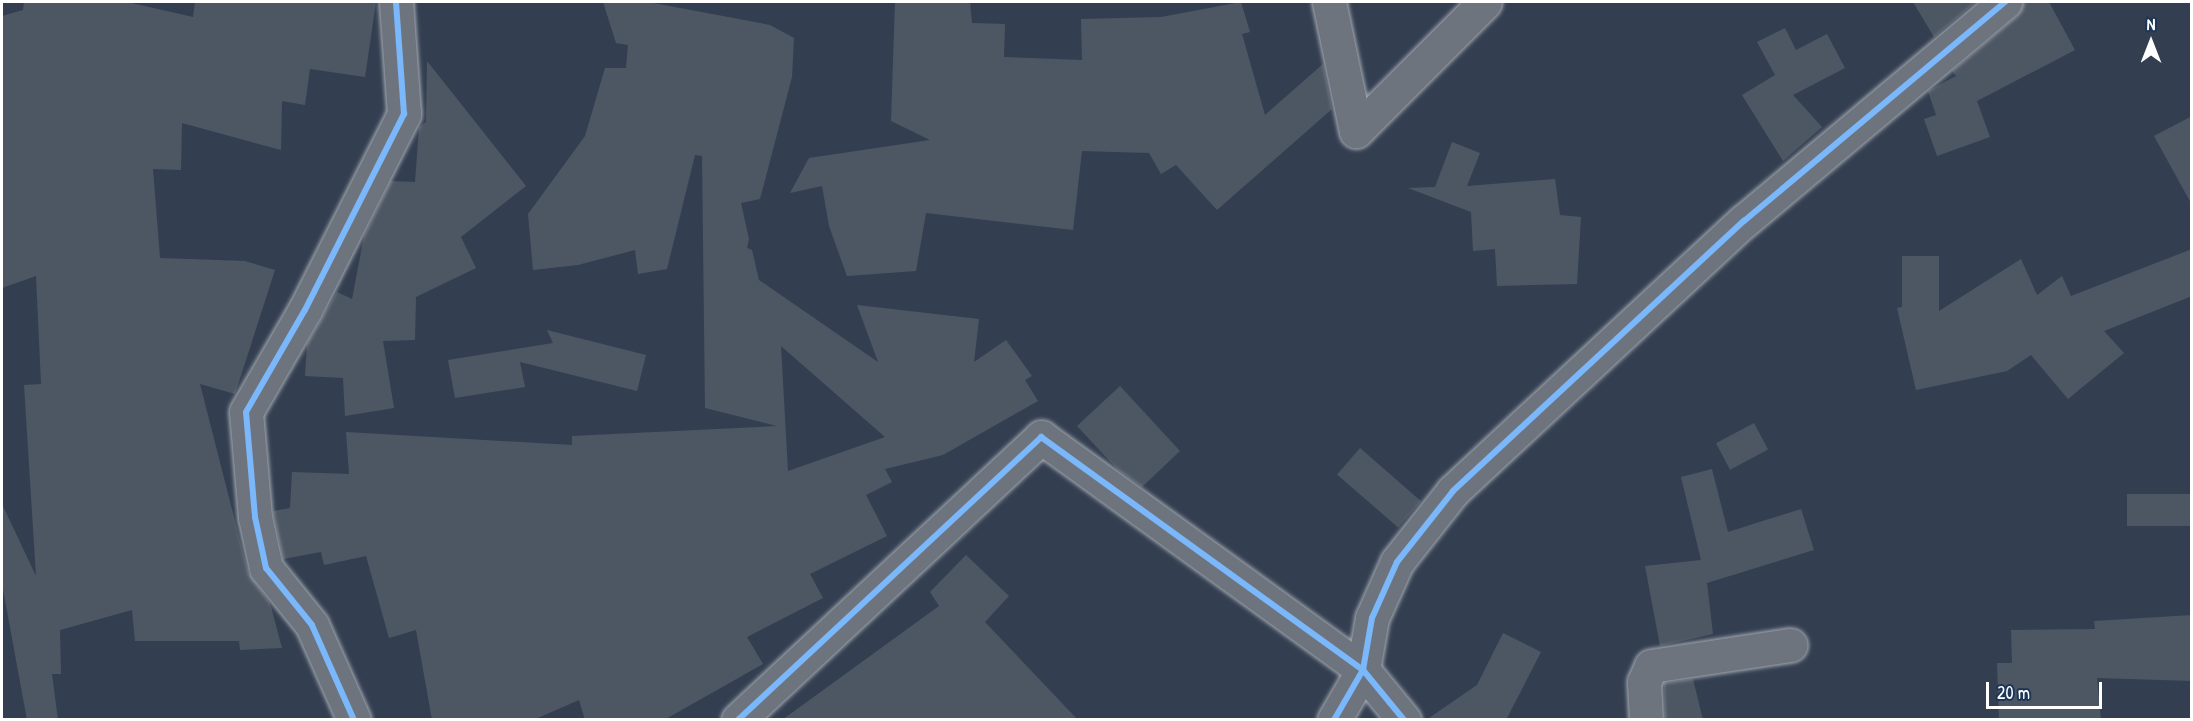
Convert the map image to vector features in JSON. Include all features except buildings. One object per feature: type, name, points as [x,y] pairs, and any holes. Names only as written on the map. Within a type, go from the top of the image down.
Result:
[{"type":"street","points":[[354,720],[312,625],[266,568],[255,517],[246,412],[305,310],[404,114],[396,2]]},
{"type":"street","points":[[1329,2],[1356,130],[1485,2]]},
{"type":"street","points":[[1334,720],[1363,670],[1372,618],[1397,562],[1453,491],[1744,221],[2005,2]]},
{"type":"street","points":[[738,720],[1041,437],[1363,670],[1404,720]]},
{"type":"street","points":[[1646,720],[1644,682],[1651,666],[1791,645]]},
{"type":"cycle path","points":[[354,720],[312,625],[266,568],[255,517],[246,412],[305,310],[404,114],[396,2]]},
{"type":"cycle path","points":[[1334,720],[1363,670],[1372,618],[1397,562],[1453,491],[1744,221],[2005,2]]},
{"type":"cycle path","points":[[738,720],[1041,437],[1363,670],[1404,720]]}]
